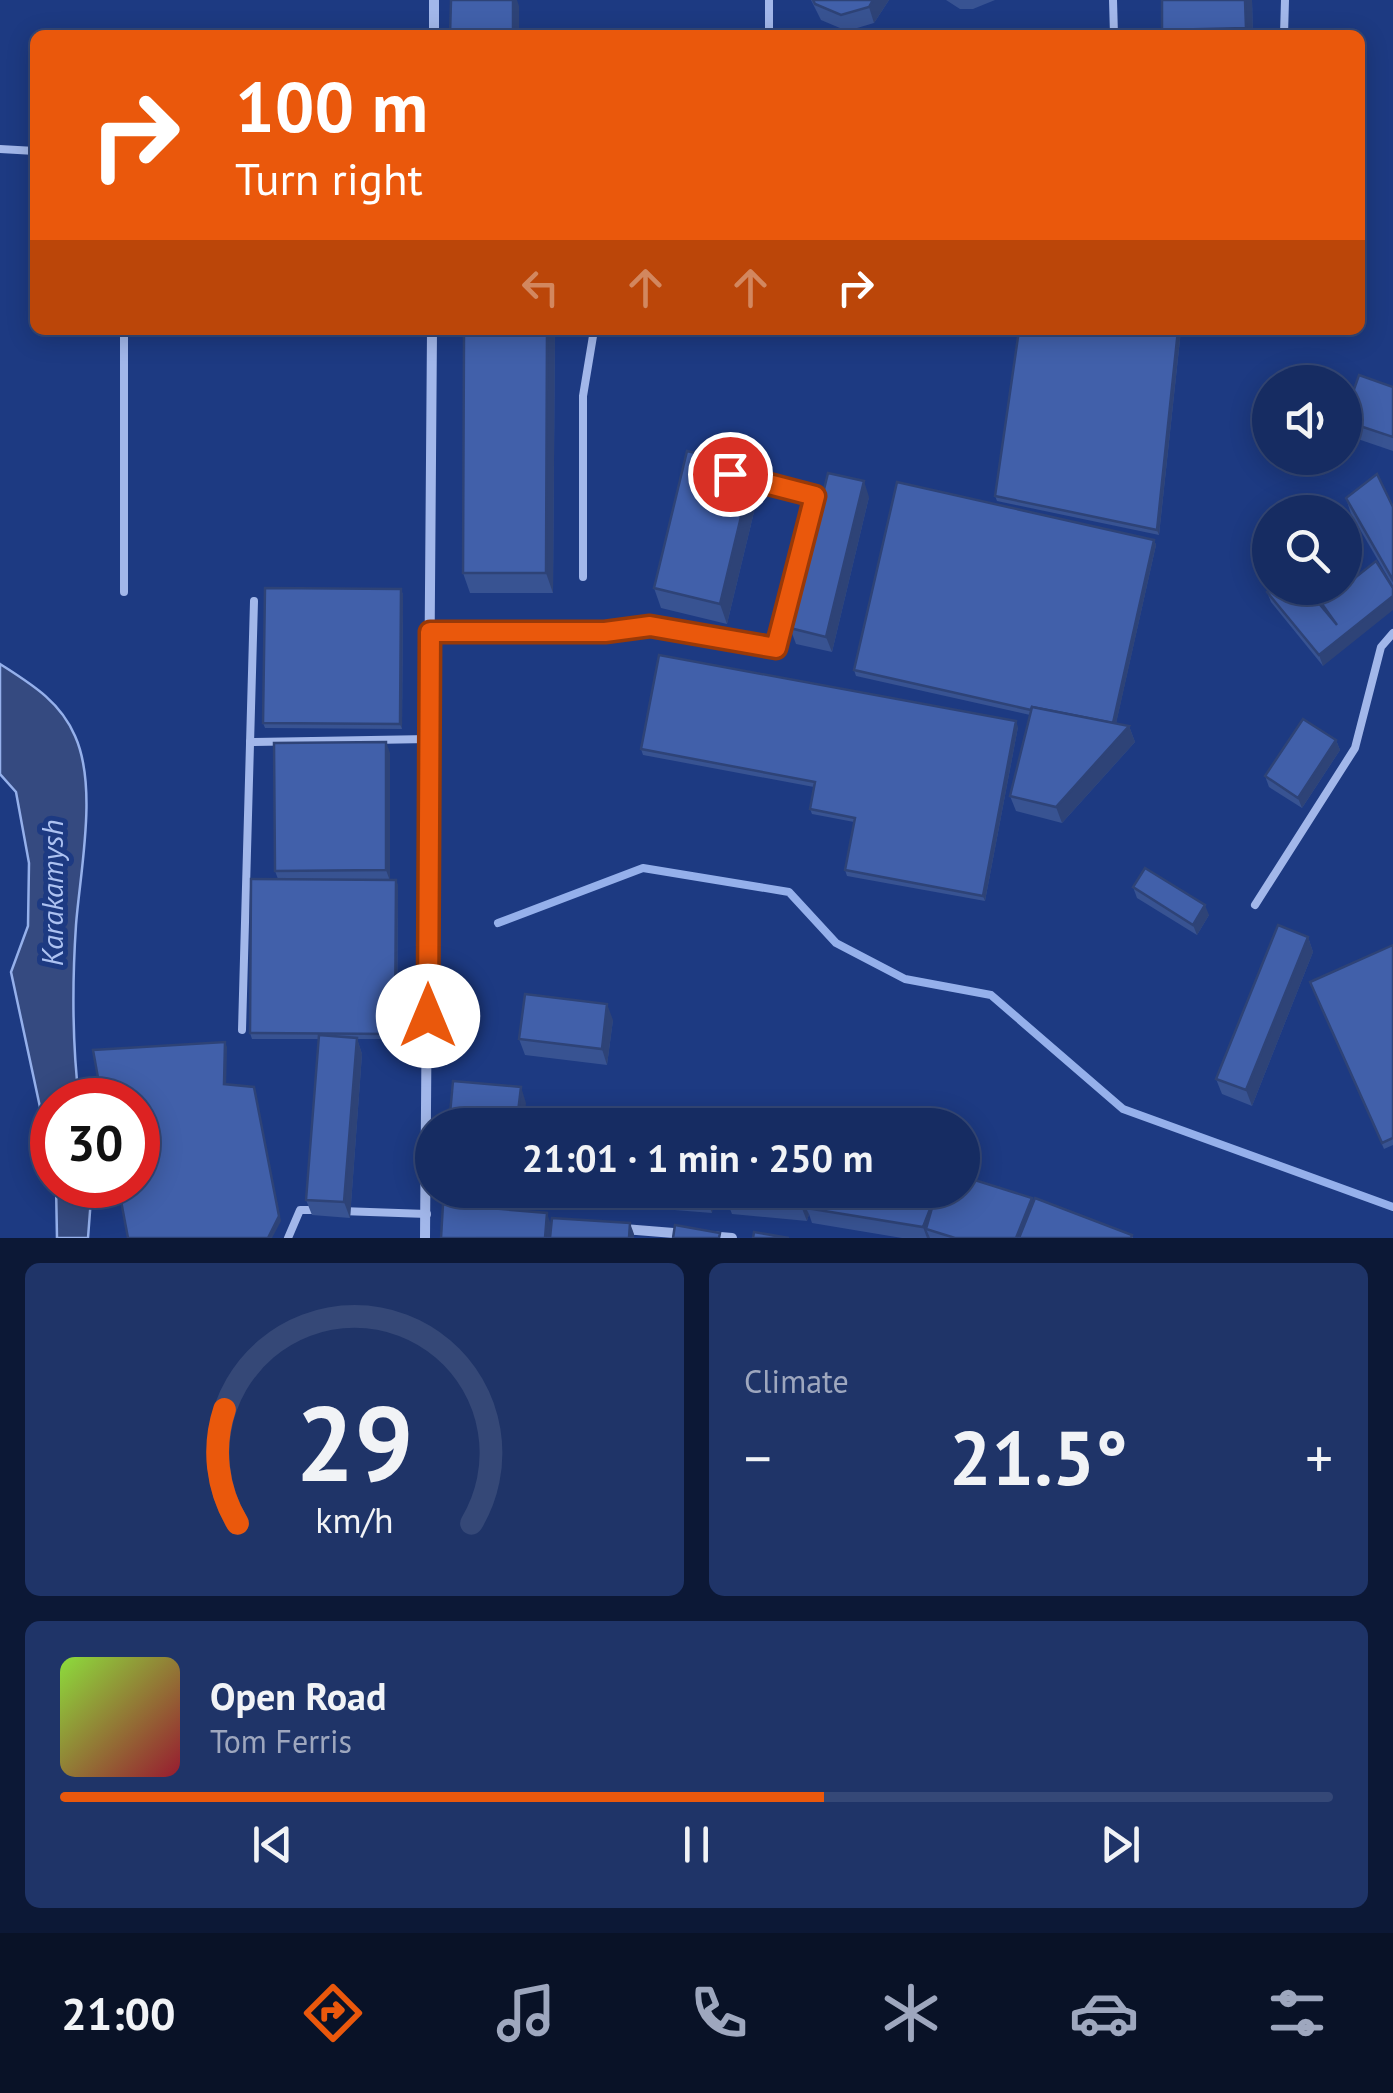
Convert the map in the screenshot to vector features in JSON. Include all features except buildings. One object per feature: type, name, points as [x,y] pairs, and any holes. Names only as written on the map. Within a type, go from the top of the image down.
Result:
[{"type":"street","points":[[434,0],[434,30]]},
{"type":"street","points":[[425,1238],[432,335]]},
{"type":"street","points":[[426,1214],[446,1215]]},
{"type":"street","points":[[618,1229],[732,1238]]},
{"type":"lane","points":[[769,0],[769,30]]},
{"type":"lane","points":[[1114,0],[1114,30]]},
{"type":"lane","points":[[1284,0],[1284,30]]},
{"type":"lane","points":[[0,149],[30,152]]},
{"type":"lane","points":[[124,335],[124,592]]},
{"type":"lane","points":[[583,577],[583,396],[593,335]]},
{"type":"lane","points":[[430,632],[605,632],[650,626],[776,648],[815,496],[746,478]]},
{"type":"lane","points":[[242,1030],[254,601]]},
{"type":"lane","points":[[1255,904],[1354,748],[1380,647],[1393,633]]},
{"type":"lane","points":[[250,742],[429,739]]},
{"type":"lane","points":[[288,1238],[300,1210],[426,1214]]},
{"type":"water","name":"Karakamysh","points":[[0,664],[44,694],[61,713],[82,757],[86,830],[73,991],[77,1078],[34,1078],[11,972],[28,926],[29,863],[16,792],[0,774]]},
{"type":"water","points":[[56,1208],[90,1208],[88,1238],[57,1238]]},
{"type":"waterway","points":[[498,923],[643,868],[789,892],[836,943],[905,979],[991,995],[1123,1109],[1393,1207]]},
{"type":"route","points":[[428,1016],[430,632],[605,632],[650,626],[776,648],[815,496],[730,474]]}]
